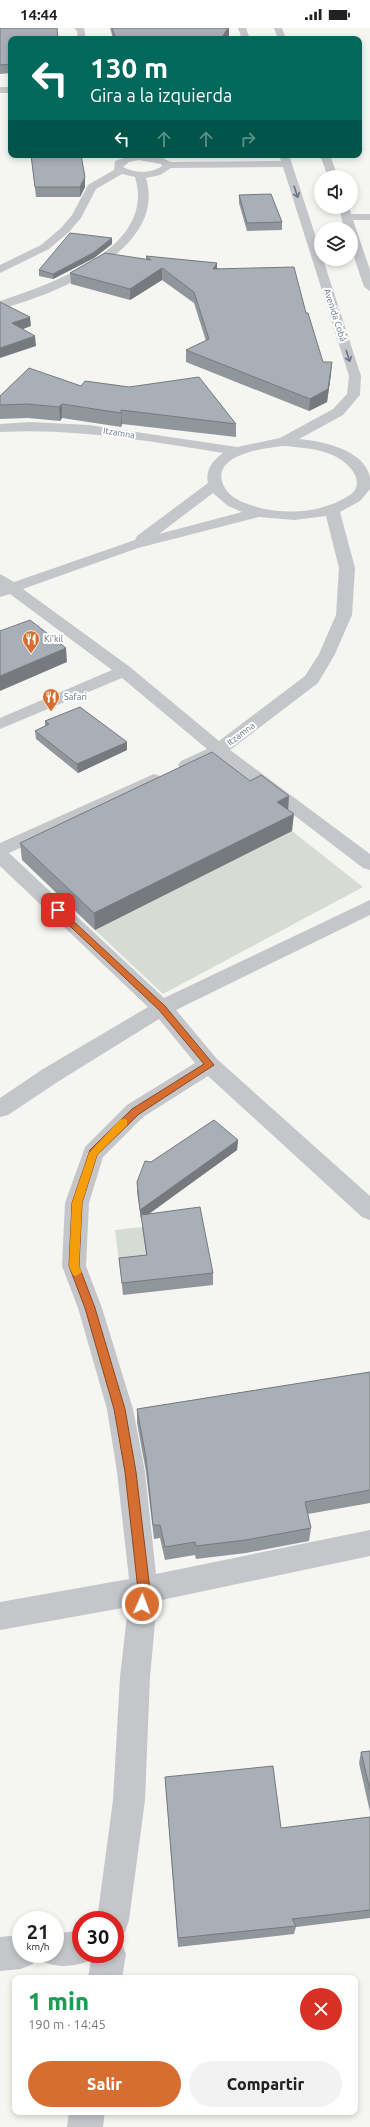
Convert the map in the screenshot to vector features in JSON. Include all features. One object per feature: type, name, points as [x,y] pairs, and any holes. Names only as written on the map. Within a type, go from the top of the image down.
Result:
[{"type":"street","points":[[121,170],[118,168],[119,163],[126,159],[132,158]]},
{"type":"street","points":[[158,158],[168,165],[286,159]]},
{"type":"street","points":[[326,158],[330,170]]},
{"type":"street","name":"Avenida Cobá","points":[[283,442],[338,412],[353,395],[355,376],[286,159]]},
{"type":"street","points":[[0,270],[45,248],[65,230],[77,216],[92,187],[121,170],[139,174],[162,171],[168,165]]},
{"type":"street","points":[[0,305],[35,294],[84,271],[118,248],[134,230],[141,216],[144,197],[142,180],[139,174]]},
{"type":"street","points":[[356,214],[370,217]]},
{"type":"street","points":[[358,247],[365,260],[370,287]]},
{"type":"street","name":"Itzamna","points":[[0,428],[19,426],[99,430],[237,451]]},
{"type":"street","points":[[365,487],[349,502],[332,510],[309,515],[285,515],[260,512],[223,496],[215,485],[214,472],[222,460],[237,451],[258,445],[283,442],[308,444],[332,449],[350,458],[361,469],[370,504]]},
{"type":"street","points":[[133,545],[215,485]]},
{"type":"street","name":"Itzamna","points":[[0,850],[219,750],[312,679],[328,654],[344,615],[347,568],[332,510]]},
{"type":"street","points":[[3,587],[133,545],[260,512]]},
{"type":"street","points":[[3,587],[124,671],[219,750],[370,864]]},
{"type":"street","points":[[0,724],[124,671]]},
{"type":"street","points":[[0,855],[162,1008],[210,1065],[370,1210]]},
{"type":"street","points":[[0,1109],[51,1074],[162,1008],[370,907]]},
{"type":"street","points":[[114,1911],[129,1800],[135,1676],[144,1590],[130,1472],[120,1409],[90,1308],[74,1266],[77,1203],[93,1153],[135,1111],[210,1065]]},
{"type":"street","points":[[0,1616],[144,1590],[370,1543]]},
{"type":"street","points":[[0,1954],[12,1953]]},
{"type":"street","points":[[106,1975],[108,1963]]},
{"type":"street","points":[[85,2127],[87,2115]]},
{"type":"shaded area","points":[[292,831],[363,887],[163,994],[95,930]]},
{"type":"shaded area","points":[[142,1227],[147,1266],[120,1270],[115,1230]]},
{"type":"building","points":[[0,28],[57,28],[58,36],[8,36],[8,64],[0,65]]},
{"type":"building","points":[[112,28],[228,28],[223,36],[115,36]]},
{"type":"building","points":[[31,158],[82,158],[85,177],[80,187],[35,187]]},
{"type":"building","points":[[271,194],[282,222],[247,223],[239,195]]},
{"type":"building","points":[[70,233],[112,238],[93,253],[53,274],[39,270]]},
{"type":"building","points":[[105,253],[151,260],[146,256],[217,263],[213,269],[294,267],[306,313],[308,313],[323,362],[332,362],[328,389],[310,399],[186,350],[209,339],[194,292],[162,268],[130,289],[70,273]]},
{"type":"building","points":[[0,302],[30,317],[12,323],[35,336],[0,348]]},
{"type":"building","points":[[29,368],[81,386],[85,381],[129,387],[199,377],[236,424],[121,410],[121,413],[62,404],[59,407],[27,404],[0,405],[0,396]]},
{"type":"building","points":[[30,620],[66,648],[0,676],[0,631]]},
{"type":"building","points":[[80,707],[127,742],[77,764],[35,731],[49,724],[45,721]]},
{"type":"building","points":[[212,752],[250,781],[261,775],[289,796],[277,802],[294,814],[94,913],[20,843]]},
{"type":"building","points":[[214,1120],[238,1140],[140,1210],[137,1182],[145,1161],[151,1162]]},
{"type":"building","points":[[200,1207],[213,1273],[122,1283],[119,1258],[147,1255],[141,1215]]},
{"type":"building","points":[[370,1372],[370,1490],[305,1502],[311,1528],[246,1540],[196,1546],[195,1542],[165,1547],[160,1525],[153,1525],[146,1458],[137,1409]]},
{"type":"building","points":[[370,1751],[370,1790],[361,1752]]},
{"type":"building","points":[[273,1766],[281,1828],[370,1817],[370,1910],[292,1919],[296,1926],[178,1938],[165,1777]]},
{"type":"slow traffic","points":[[76,1272],[74,1266],[77,1203],[93,1153],[124,1123]]},
{"type":"place","name":"Ki'kil","points":[[31,654]]},
{"type":"place","name":"Safari","points":[[51,712]]},
{"type":"route","points":[[58,910],[162,1008],[210,1065],[135,1111],[93,1153],[77,1203],[74,1266],[90,1308],[120,1409],[130,1472],[144,1590],[142,1604]]}]
